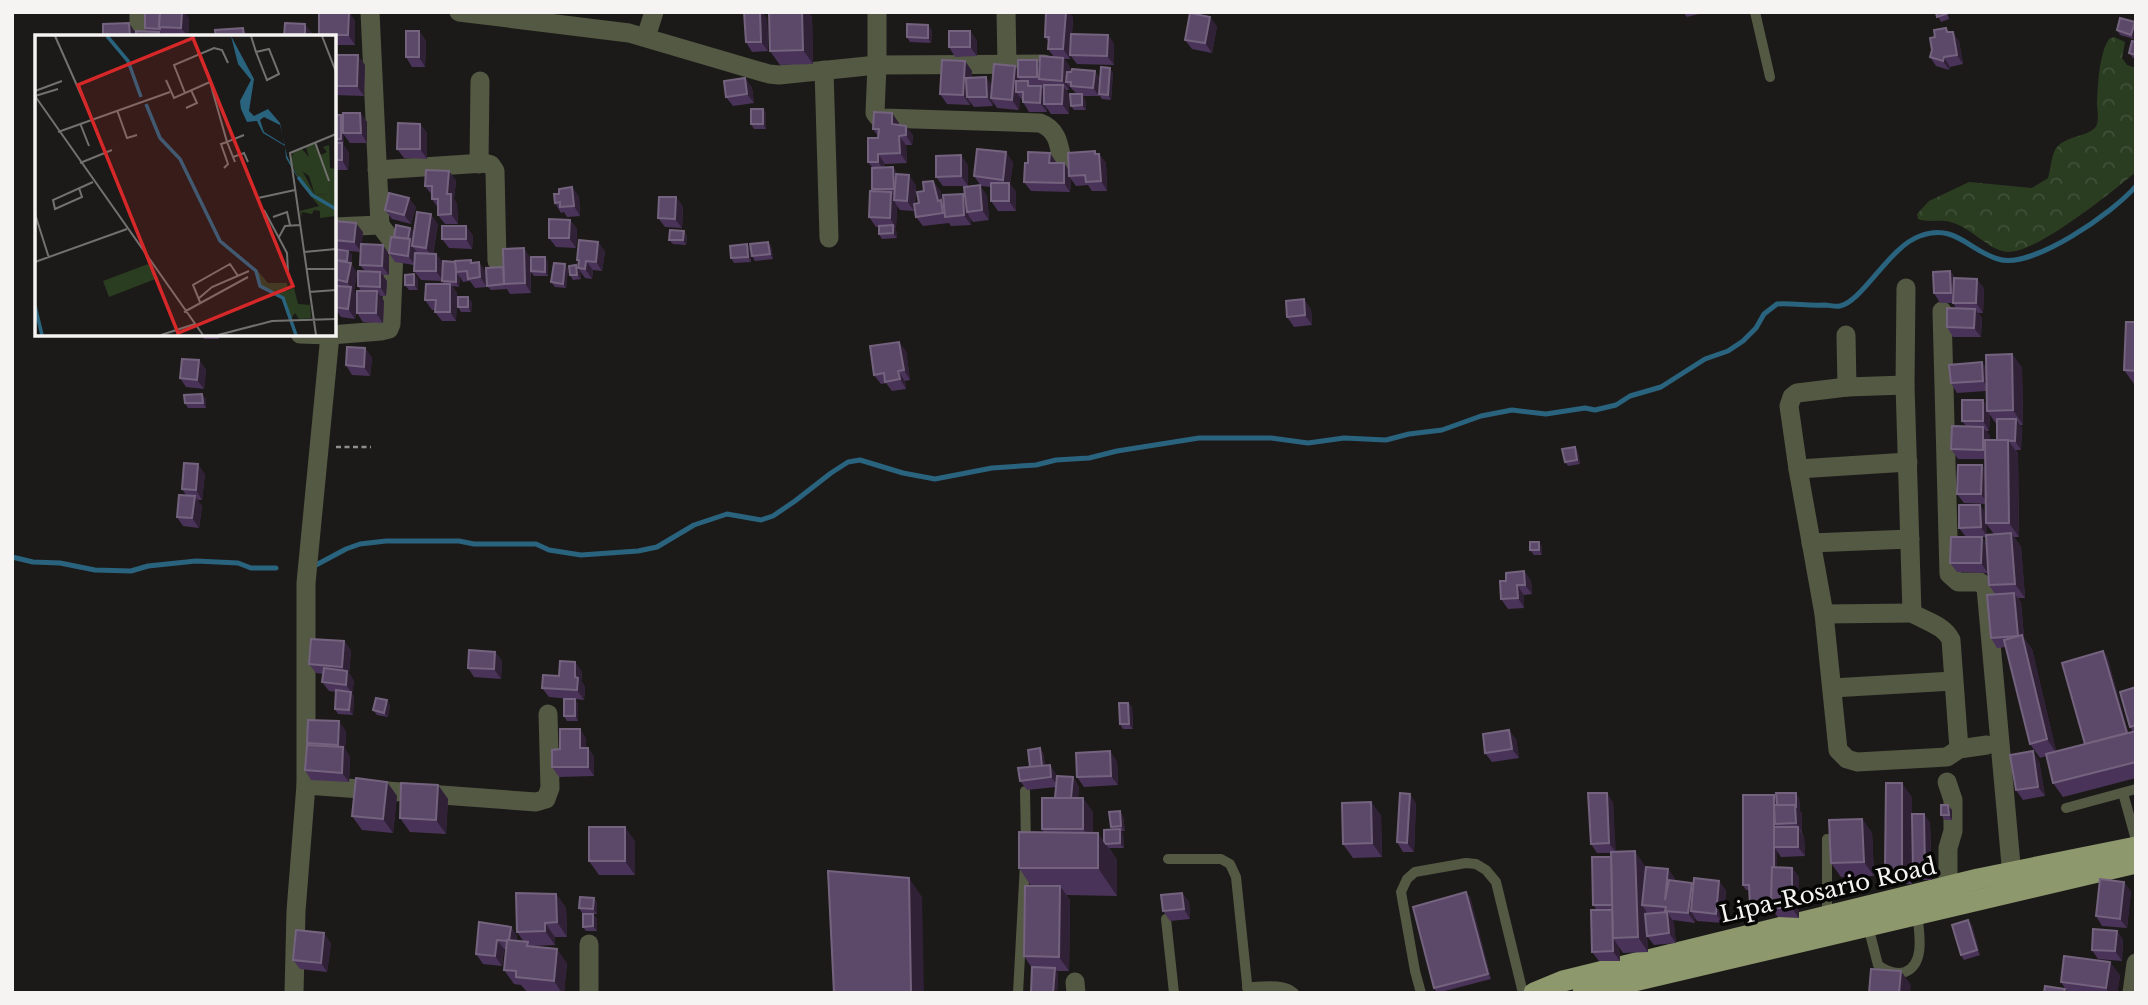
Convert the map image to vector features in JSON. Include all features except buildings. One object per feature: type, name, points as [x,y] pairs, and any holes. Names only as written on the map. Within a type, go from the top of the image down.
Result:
[{"type":"main road","name":"Lipa-Rosario Road","points":[[1534,993],[1563,981],[1827,916],[1950,897],[2012,882],[2136,846]]},
{"type":"main road","name":"Lipa-Rosario Road","points":[[2012,882],[2136,863]]},
{"type":"main road","name":"Lipa-Rosario Road","points":[[1583,993],[1917,913],[1950,897]]},
{"type":"street","points":[[139,12],[139,35]]},
{"type":"street","points":[[336,335],[381,331],[388,329],[391,324],[394,252],[392,241],[380,225],[370,12]]},
{"type":"street","points":[[458,12],[603,29],[646,37],[779,75],[877,65],[1045,64]]},
{"type":"street","points":[[646,37],[654,12]]},
{"type":"street","points":[[877,12],[875,113],[878,117],[1040,123],[1048,126],[1055,134],[1063,165]]},
{"type":"street","points":[[1006,12],[1007,64]]},
{"type":"street","points":[[824,70],[829,238]]},
{"type":"street","points":[[479,164],[480,81]]},
{"type":"street","points":[[377,170],[491,165],[495,171],[497,261]]},
{"type":"street","points":[[336,227],[380,225]]},
{"type":"street","points":[[1906,288],[1905,385],[1912,613]]},
{"type":"street","points":[[1942,311],[1949,574],[1958,582],[1980,582],[1984,583],[1986,588],[2012,882]]},
{"type":"street","points":[[1846,335],[1847,387]]},
{"type":"street","points":[[294,993],[296,911],[306,785],[306,583],[330,336]]},
{"type":"street","points":[[1905,385],[1847,387],[1797,393],[1792,397],[1789,407],[1824,614],[1838,750],[1847,759],[1857,762],[1953,753],[1987,745]]},
{"type":"street","points":[[1798,469],[1908,462]]},
{"type":"street","points":[[1811,543],[1910,538]]},
{"type":"street","points":[[1824,614],[1912,613],[1948,633],[1951,639],[1954,681],[1953,753],[1943,800],[1943,831],[1948,848],[1950,897]]},
{"type":"street","points":[[1832,688],[1954,681]]},
{"type":"street","points":[[306,785],[536,802],[546,799],[550,788],[548,714]]},
{"type":"street","points":[[589,944],[589,993]]},
{"type":"street","points":[[2132,993],[2136,963]]},
{"type":"lane","points":[[1755,12],[1770,77]]},
{"type":"lane","points":[[2066,808],[2136,789]]},
{"type":"lane","points":[[1018,993],[1026,830],[1025,791]]},
{"type":"lane","points":[[2123,793],[2136,840]]},
{"type":"lane","points":[[1827,916],[1828,839]]},
{"type":"lane","points":[[1168,859],[1221,859],[1230,864],[1236,877],[1247,990],[1283,987],[1294,993]]},
{"type":"lane","points":[[1421,993],[1401,892],[1407,879],[1415,872],[1466,863],[1476,864],[1486,870],[1496,882],[1522,993]]},
{"type":"lane","points":[[1868,925],[1878,965],[1886,971],[1903,972],[1913,967],[1918,958],[1917,913]]},
{"type":"lane","points":[[1166,919],[1174,993]]},
{"type":"path","points":[[319,446],[371,447]]},
{"type":"green space","points":[[2114,37],[2125,42],[2122,58],[2127,65],[2136,68],[2136,172],[2074,220],[2021,250],[2001,251],[1957,224],[1918,219],[1917,214],[1929,201],[1969,182],[2032,188],[2048,178],[2057,147],[2091,131],[2097,124],[2101,61],[2109,39]]},
{"type":"waterway","points":[[316,565],[360,544],[386,541],[536,544],[549,550],[581,555],[638,551],[657,547],[694,525],[727,514],[761,520],[773,516],[848,462],[860,460],[935,479],[992,468],[1089,458],[1199,438],[1271,438],[1308,443],[1344,438],[1386,440],[1442,430],[1481,416],[1512,410],[1546,414],[1585,408],[1595,410],[1616,405],[1630,396],[1661,387],[1705,359],[1728,351],[1743,341],[1756,328],[1764,314],[1777,304],[1838,306],[1849,302],[1898,251],[1920,236],[1932,233],[1952,235],[1998,259],[2013,260],[2031,256],[2051,248],[2092,223],[2136,186]]},
{"type":"waterway","points":[[12,557],[95,570],[131,571],[148,566],[196,561],[238,563],[251,568],[276,568]]}]
